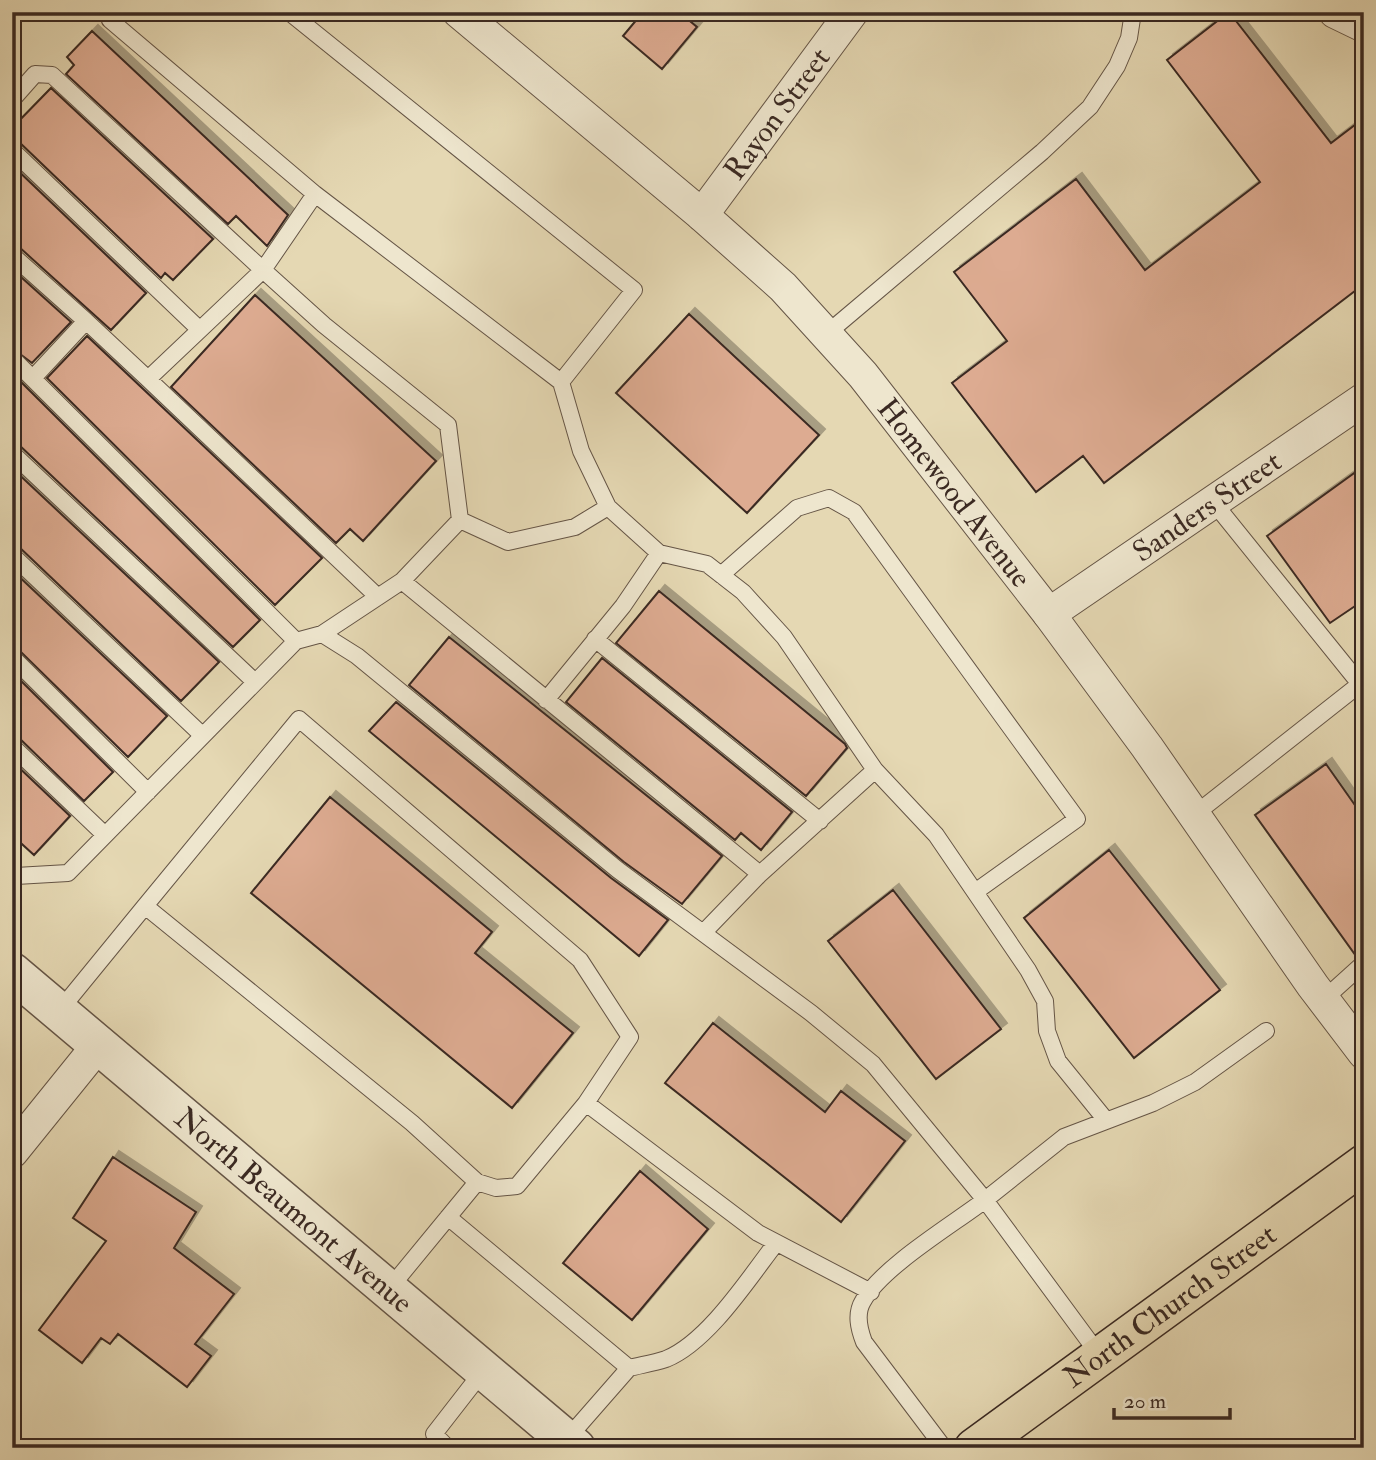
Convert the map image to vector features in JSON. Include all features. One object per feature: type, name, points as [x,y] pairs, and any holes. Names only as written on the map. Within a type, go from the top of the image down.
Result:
[{"type":"main road","name":"North Church Street","points":[[970,1447],[1364,1164]]},
{"type":"street","name":"Homewood Avenue","points":[[459,12],[702,215],[783,287],[824,336],[863,375],[1049,614],[1323,1000],[1364,1053]]},
{"type":"street","name":"Rayon Street","points":[[702,215],[852,12]]},
{"type":"street","points":[[1335,12],[1364,26]]},
{"type":"street","name":"Sanders Street","points":[[1049,614],[1364,399]]},
{"type":"street","name":"North Beaumont Avenue","points":[[12,972],[100,1043],[482,1371],[571,1444]]},
{"type":"street","points":[[12,1152],[100,1043]]},
{"type":"lane","points":[[111,12],[110,20],[315,194],[561,382],[581,451],[608,507],[659,553],[707,564],[743,592],[784,637],[875,770],[936,835],[975,892],[1045,1000],[1047,1031],[1058,1060],[1105,1119]]},
{"type":"lane","points":[[289,12],[634,290],[561,382]]},
{"type":"lane","points":[[824,336],[1042,152],[1090,107],[1117,66],[1129,38],[1133,12]]},
{"type":"lane","points":[[12,100],[35,74],[52,75],[324,325],[448,425],[460,520]]},
{"type":"lane","points":[[12,150],[199,329]]},
{"type":"lane","points":[[149,379],[262,270],[315,194]]},
{"type":"lane","points":[[12,255],[149,379],[378,597]]},
{"type":"lane","points":[[33,378],[86,321]]},
{"type":"lane","points":[[12,358],[296,641]]},
{"type":"lane","points":[[12,453],[255,682]]},
{"type":"lane","points":[[721,575],[797,508],[829,498],[854,512],[1077,819],[975,892]]},
{"type":"lane","points":[[1194,815],[1362,685],[1214,503]]},
{"type":"lane","points":[[460,520],[508,542],[575,527],[608,507]]},
{"type":"lane","points":[[12,872],[16,876],[68,873],[296,641],[322,634],[402,581],[460,520]]},
{"type":"lane","points":[[546,700],[623,606],[659,553]]},
{"type":"lane","points":[[12,555],[202,736]]},
{"type":"lane","points":[[402,581],[760,874]]},
{"type":"lane","points":[[322,634],[357,656],[618,870],[811,1013],[873,1064],[985,1200],[1100,1356]]},
{"type":"lane","points":[[595,639],[820,821]]},
{"type":"lane","points":[[12,657],[148,792]]},
{"type":"lane","points":[[60,1010],[145,906],[299,719],[580,960],[630,1037],[586,1102],[517,1186],[496,1188],[477,1182],[412,1123],[145,906]]},
{"type":"lane","points":[[12,746],[105,835]]},
{"type":"lane","points":[[703,933],[760,874],[875,770]]},
{"type":"lane","points":[[1323,1000],[1364,962]]},
{"type":"lane","points":[[970,1447],[864,1342],[857,1324],[862,1302],[886,1275],[1065,1137],[1105,1119],[1153,1103],[1195,1082],[1266,1031]]},
{"type":"lane","points":[[586,1102],[646,1151],[758,1233],[871,1292]]},
{"type":"lane","points":[[389,1289],[477,1182]]},
{"type":"lane","points":[[448,1217],[629,1368]]},
{"type":"lane","points":[[571,1444],[629,1368],[667,1358],[692,1342],[725,1308],[776,1242]]},
{"type":"lane","points":[[448,1448],[434,1434],[482,1371]]},
{"type":"building","points":[[643,12],[679,12],[697,27],[662,69],[623,36]]},
{"type":"building","points":[[1229,12],[1331,143],[1364,118],[1364,284],[1104,483],[1083,456],[1036,492],[952,383],[1007,341],[954,272],[1076,179],[1145,270],[1260,182],[1167,60]]},
{"type":"building","points":[[92,31],[288,215],[267,246],[236,216],[228,224],[66,74],[74,65],[67,57]]},
{"type":"building","points":[[51,88],[213,239],[173,280],[165,273],[161,278],[19,142],[12,140],[12,128]]},
{"type":"building","points":[[12,165],[146,293],[111,330],[19,247],[12,245]]},
{"type":"building","points":[[12,269],[71,322],[32,363],[12,348]]},
{"type":"building","points":[[255,295],[436,461],[363,541],[350,529],[336,543],[171,387]]},
{"type":"building","points":[[689,314],[819,435],[747,513],[616,393]]},
{"type":"building","points":[[87,336],[322,558],[275,605],[47,378]]},
{"type":"building","points":[[12,373],[260,620],[233,647],[19,445],[12,443]]},
{"type":"building","points":[[1364,466],[1364,600],[1330,623],[1267,536]]},
{"type":"building","points":[[12,468],[219,662],[181,701],[19,547],[12,545]]},
{"type":"building","points":[[12,570],[167,716],[128,757],[19,650],[12,647]]},
{"type":"building","points":[[659,591],[845,744],[847,748],[806,796],[616,643]]},
{"type":"building","points":[[449,637],[722,856],[682,904],[624,862],[409,685]]},
{"type":"building","points":[[602,658],[792,812],[761,850],[741,833],[735,840],[566,702]]},
{"type":"building","points":[[12,672],[113,772],[84,801],[19,738],[12,736]]},
{"type":"building","points":[[396,702],[611,878],[668,920],[639,956],[369,731]]},
{"type":"building","points":[[12,761],[70,816],[34,855],[12,835]]},
{"type":"building","points":[[1326,764],[1364,818],[1364,953],[1356,956],[1255,815]]},
{"type":"building","points":[[330,797],[492,932],[475,953],[573,1033],[512,1108],[251,893]]},
{"type":"building","points":[[1109,850],[1220,990],[1134,1058],[1024,918]]},
{"type":"building","points":[[893,890],[1001,1029],[936,1079],[828,941]]},
{"type":"building","points":[[713,1023],[825,1112],[841,1091],[905,1141],[841,1222],[665,1083]]},
{"type":"building","points":[[113,1157],[196,1212],[174,1248],[234,1294],[195,1344],[211,1356],[187,1387],[118,1334],[110,1344],[101,1338],[82,1363],[39,1330],[106,1241],[73,1218]]},
{"type":"building","points":[[640,1171],[708,1229],[632,1320],[563,1263]]}]
